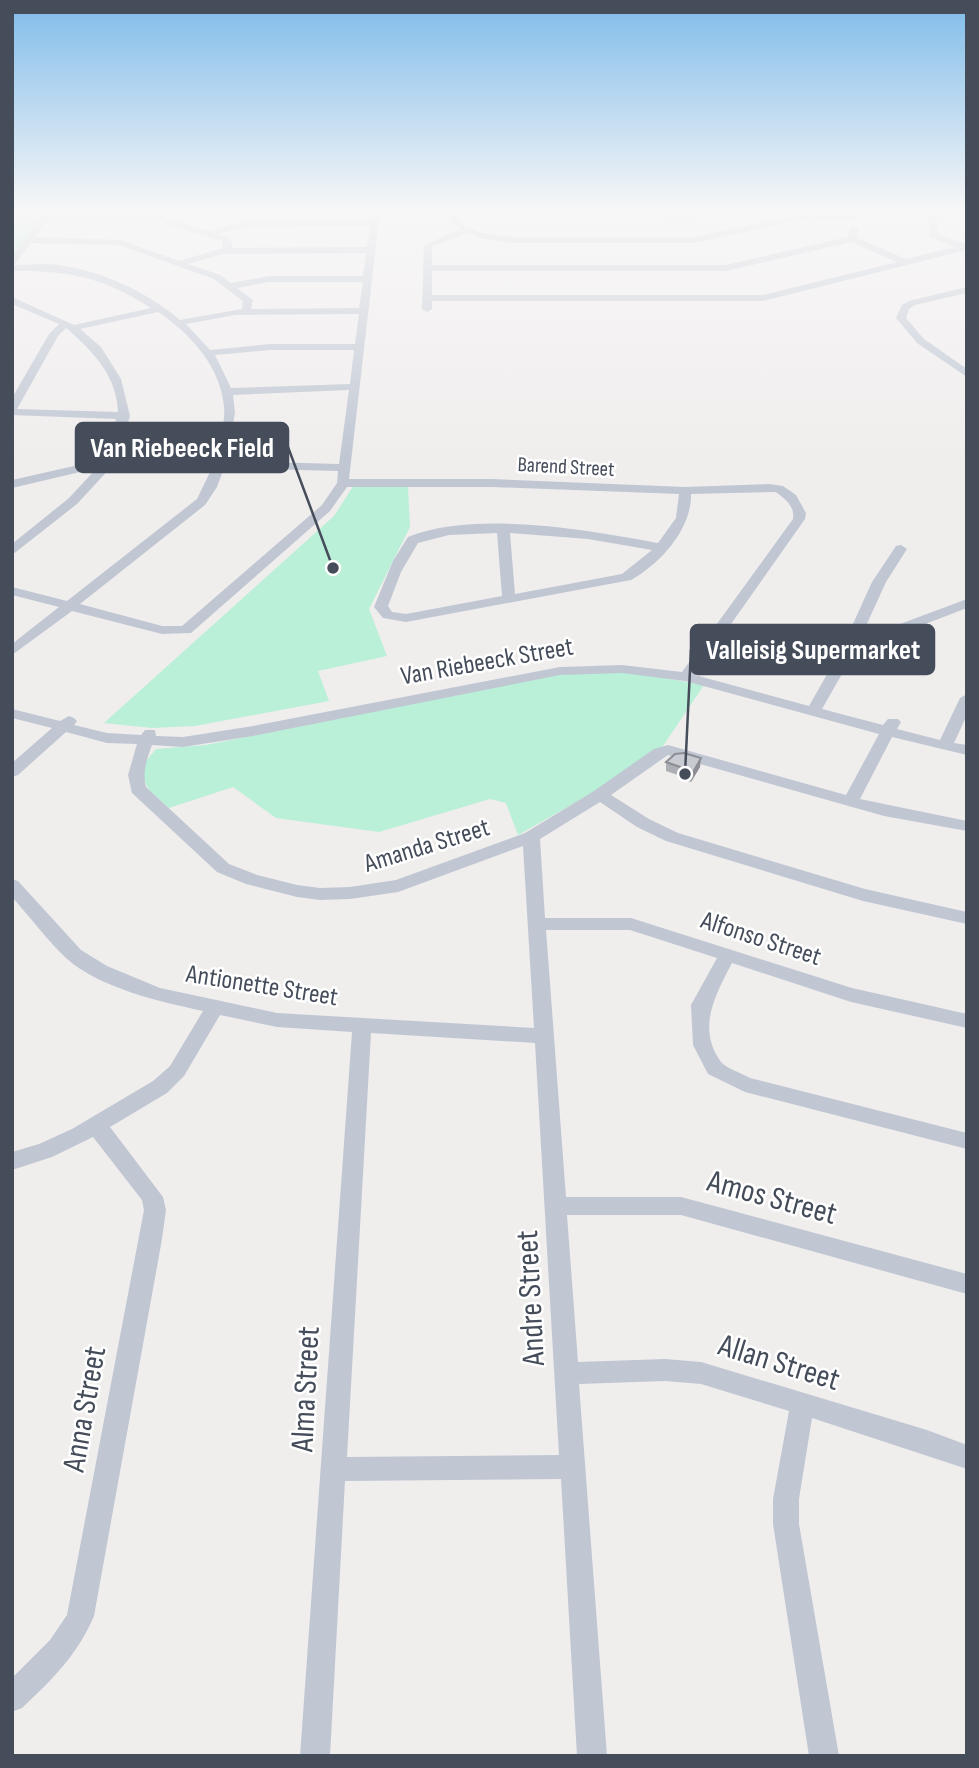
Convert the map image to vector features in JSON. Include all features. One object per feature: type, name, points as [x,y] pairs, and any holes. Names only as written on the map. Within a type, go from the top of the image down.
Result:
[{"type":"street","points":[[12,651],[195,508],[213,486],[230,408],[216,366],[178,323],[131,293]]},
{"type":"street","points":[[238,293],[248,300],[246,312]]},
{"type":"street","points":[[12,590],[162,630],[189,629],[326,508],[343,483],[366,293]]},
{"type":"street","points":[[427,293],[427,309]]},
{"type":"street","points":[[427,298],[494,293]]},
{"type":"street","points":[[718,293],[769,297],[787,293]]},
{"type":"street","points":[[956,293],[918,301],[905,307],[902,321],[915,335],[967,374]]},
{"type":"street","points":[[12,300],[69,325],[97,349],[111,368],[122,395],[124,416],[110,461],[86,489],[12,551]]},
{"type":"street","points":[[124,416],[12,410],[54,334],[69,325],[160,309]]},
{"type":"street","points":[[178,323],[221,313],[363,312]]},
{"type":"street","points":[[207,353],[265,347],[360,347]]},
{"type":"street","points":[[226,392],[277,387],[355,387]]},
{"type":"street","points":[[12,484],[110,461],[346,468]]},
{"type":"street","points":[[54,474],[86,489]]},
{"type":"street","name":"Barend Street","points":[[343,483],[492,483],[685,491],[764,487],[786,492],[798,508],[799,519],[689,673]]},
{"type":"street","points":[[659,547],[595,535],[503,531],[462,530],[417,538],[408,545],[381,607],[385,613],[406,618],[626,577],[640,569],[659,547],[683,516],[685,491]]},
{"type":"street","points":[[503,531],[509,599]]},
{"type":"street","points":[[815,706],[849,648],[879,582],[901,549]]},
{"type":"street","points":[[849,648],[967,603]]},
{"type":"street","name":"Van Riebeeck Street","points":[[12,704],[107,738],[148,737],[183,742],[567,670],[622,669],[689,673],[948,741],[967,750]]},
{"type":"street","points":[[948,741],[967,698]]},
{"type":"street","name":"Van Riebeeck Street","points":[[12,713],[66,724]]},
{"type":"street","points":[[12,772],[66,724]]},
{"type":"street","points":[[890,727],[850,802],[902,815],[967,826]]},
{"type":"street","name":"Amanda Street","points":[[148,737],[136,777],[138,789],[223,868],[276,886],[320,894],[388,888],[488,855],[531,837],[600,795],[660,752],[671,750],[850,802]]},
{"type":"street","name":"Van Riebeeck Street","points":[[948,741],[967,738]]},
{"type":"street","points":[[600,795],[643,823],[672,837],[863,895],[967,918]]},
{"type":"street","name":"Andre Street","points":[[531,837],[592,1756]]},
{"type":"street","name":"Antionette Street","points":[[12,885],[64,946],[83,961],[156,994],[214,1009],[277,1020],[544,1037]]},
{"type":"street","name":"Alfonso Street","points":[[538,923],[622,922],[864,999],[967,1021]]},
{"type":"street","points":[[727,956],[701,1004],[699,1014],[703,1045],[715,1069],[745,1084],[967,1141]]},
{"type":"street","points":[[12,1160],[45,1151],[96,1125],[170,1080],[214,1009]]},
{"type":"street","name":"Alma Street","points":[[315,1756],[362,1027]]},
{"type":"street","name":"Anna Street","points":[[12,1698],[59,1650],[76,1628],[80,1616],[151,1239],[155,1210],[152,1197],[96,1125]]},
{"type":"street","name":"Amos Street","points":[[557,1206],[681,1206],[967,1284]]},
{"type":"street","name":"Allan Street","points":[[566,1373],[664,1370],[701,1373],[967,1457]]},
{"type":"street","points":[[802,1404],[786,1499],[786,1524],[824,1756]]},
{"type":"street","points":[[335,1469],[574,1467]]},
{"type":"green space","points":[[354,485],[408,486],[410,527],[369,609],[387,656],[318,671],[329,701],[195,726],[152,728],[104,723],[334,516]]},
{"type":"green space","points":[[571,672],[635,673],[704,685],[663,746],[594,792],[518,835],[506,803],[490,799],[379,832],[276,818],[233,787],[169,808],[149,790],[142,775],[146,761],[156,749],[206,745]]},
{"type":"building","points":[[684,753],[701,758],[692,774],[666,762],[675,754]]},
{"type":"place","name":"Van Riebeeck Field","points":[[333,568]]},
{"type":"place","name":"Valleisig Supermarket","points":[[685,774]]}]
